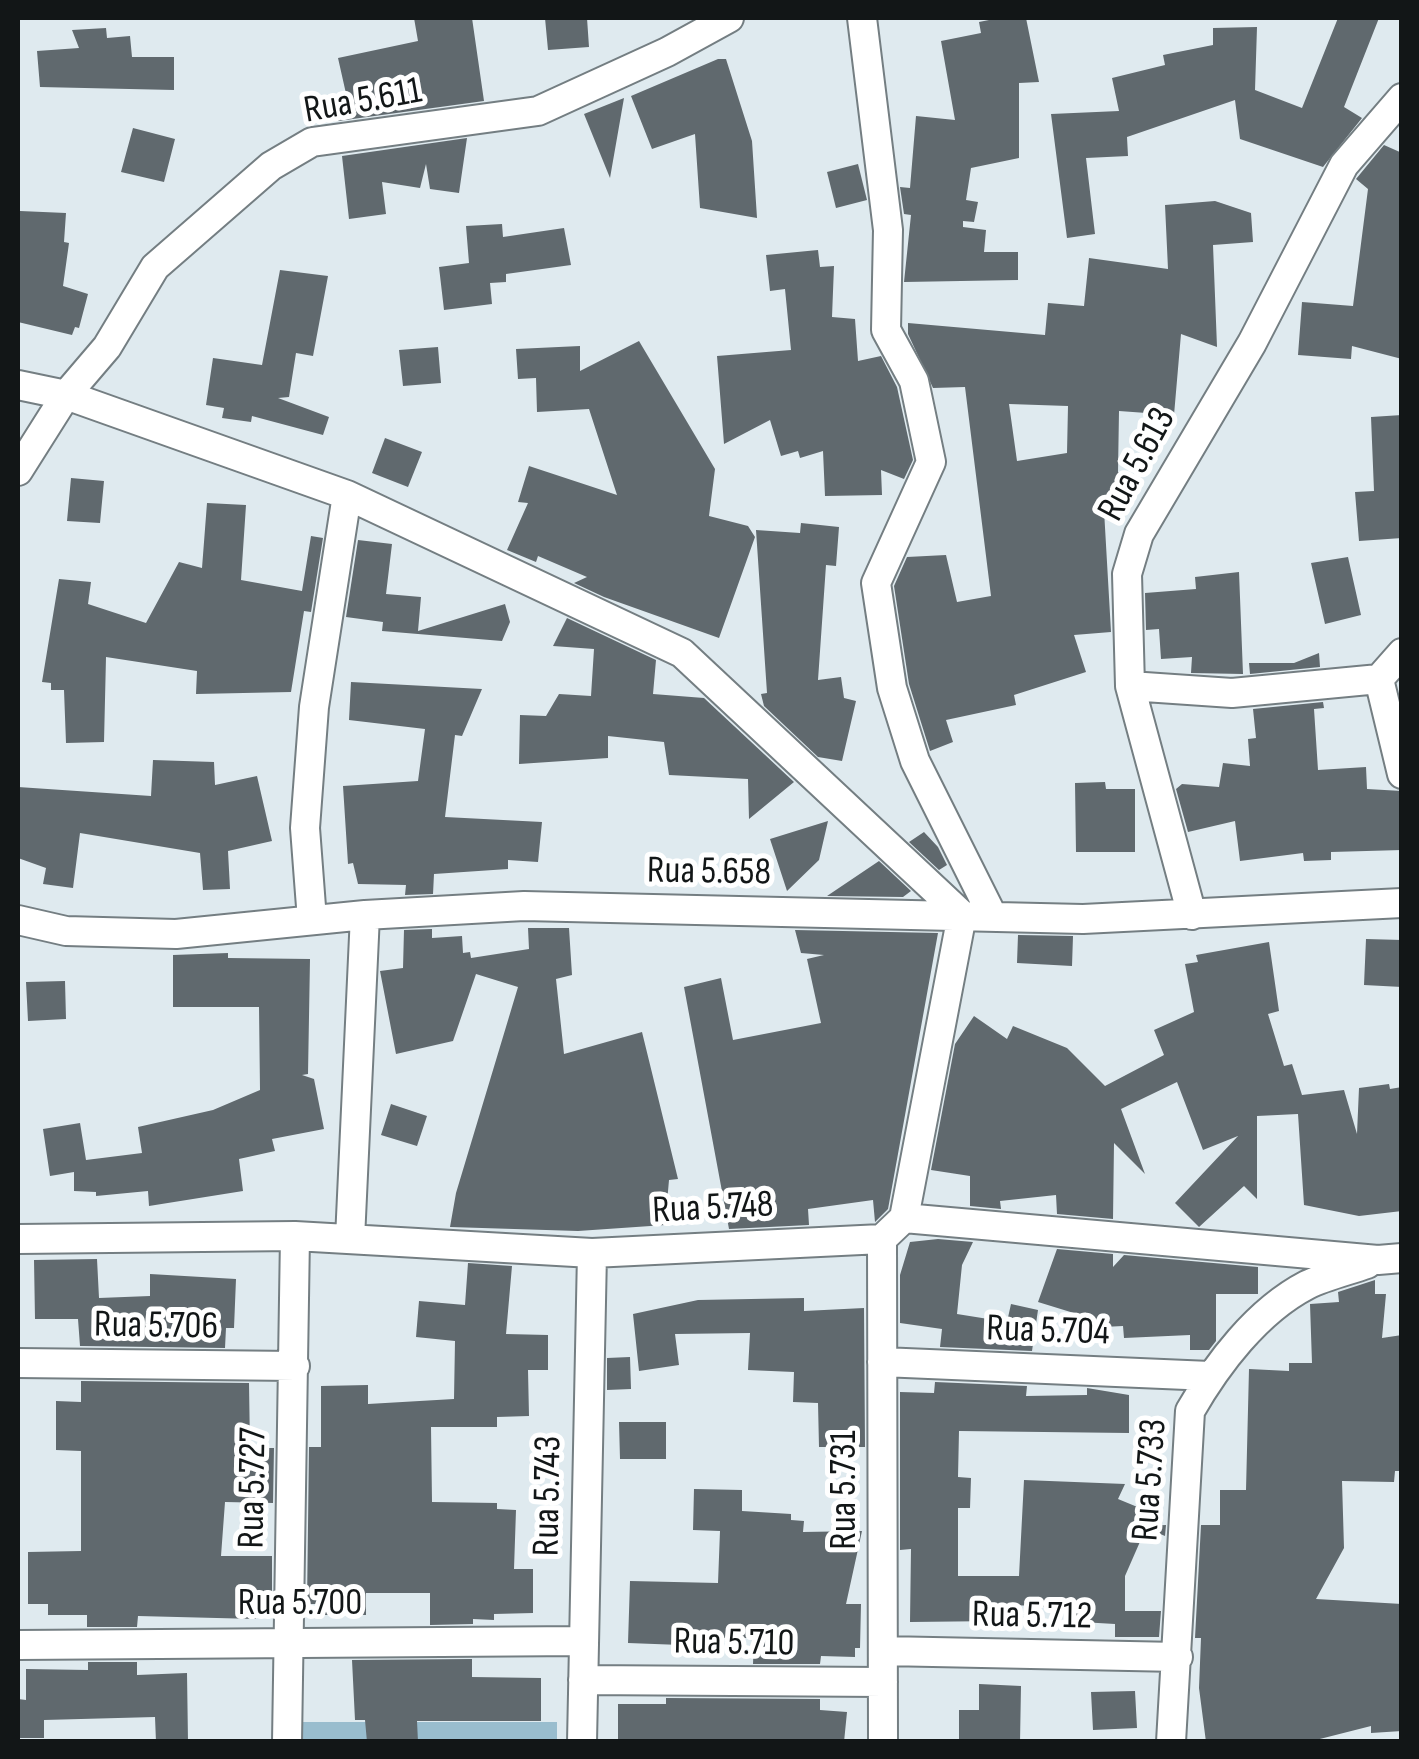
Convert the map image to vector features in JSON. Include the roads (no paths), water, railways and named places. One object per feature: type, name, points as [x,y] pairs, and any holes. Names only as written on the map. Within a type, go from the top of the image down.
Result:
[{"type":"street","name":"Rua 5.611","points":[[18,471],[66,395],[107,347],[156,267],[271,166],[312,142],[538,111],[667,52],[729,18]]},
{"type":"street","points":[[862,18],[888,230],[886,330],[914,382],[930,462],[876,583],[892,688],[915,761],[992,917]]},
{"type":"street","name":"Rua 5.613","points":[[1192,915],[1130,686],[1127,574],[1139,534],[1252,343],[1344,165],[1402,98]]},
{"type":"street","points":[[18,386],[66,395],[347,495],[682,653],[962,915],[904,1218],[882,1239]]},
{"type":"street","points":[[312,920],[305,828],[313,724],[347,495]]},
{"type":"street","points":[[1130,686],[1232,693],[1380,678],[1402,653]]},
{"type":"street","points":[[1380,678],[1402,774]]},
{"type":"street","name":"Rua 5.658","points":[[18,920],[66,931],[176,934],[365,914],[524,906],[992,917],[1192,915],[1402,904]]},
{"type":"street","points":[[350,1238],[365,914]]},
{"type":"street","points":[[904,1218],[1390,1259]]},
{"type":"street","name":"Rua 5.748","points":[[18,1239],[295,1236],[592,1253],[882,1239]]},
{"type":"street","name":"Rua 5.727","points":[[287,1742],[295,1236]]},
{"type":"street","name":"Rua 5.731","points":[[882,1239],[883,1742]]},
{"type":"street","name":"Rua 5.743","points":[[582,1742],[592,1253]]},
{"type":"street","name":"Rua 5.733","points":[[1170,1742],[1190,1411],[1210,1376],[1259,1323],[1306,1286],[1390,1259]]},
{"type":"street","name":"Rua 5.704","points":[[882,1362],[1210,1376]]},
{"type":"street","name":"Rua 5.706","points":[[18,1363],[294,1366]]},
{"type":"street","name":"Rua 5.700","points":[[18,1645],[582,1641]]},
{"type":"street","name":"Rua 5.712","points":[[884,1651],[1178,1657]]},
{"type":"street","name":"Rua 5.710","points":[[584,1680],[883,1682]]}]
